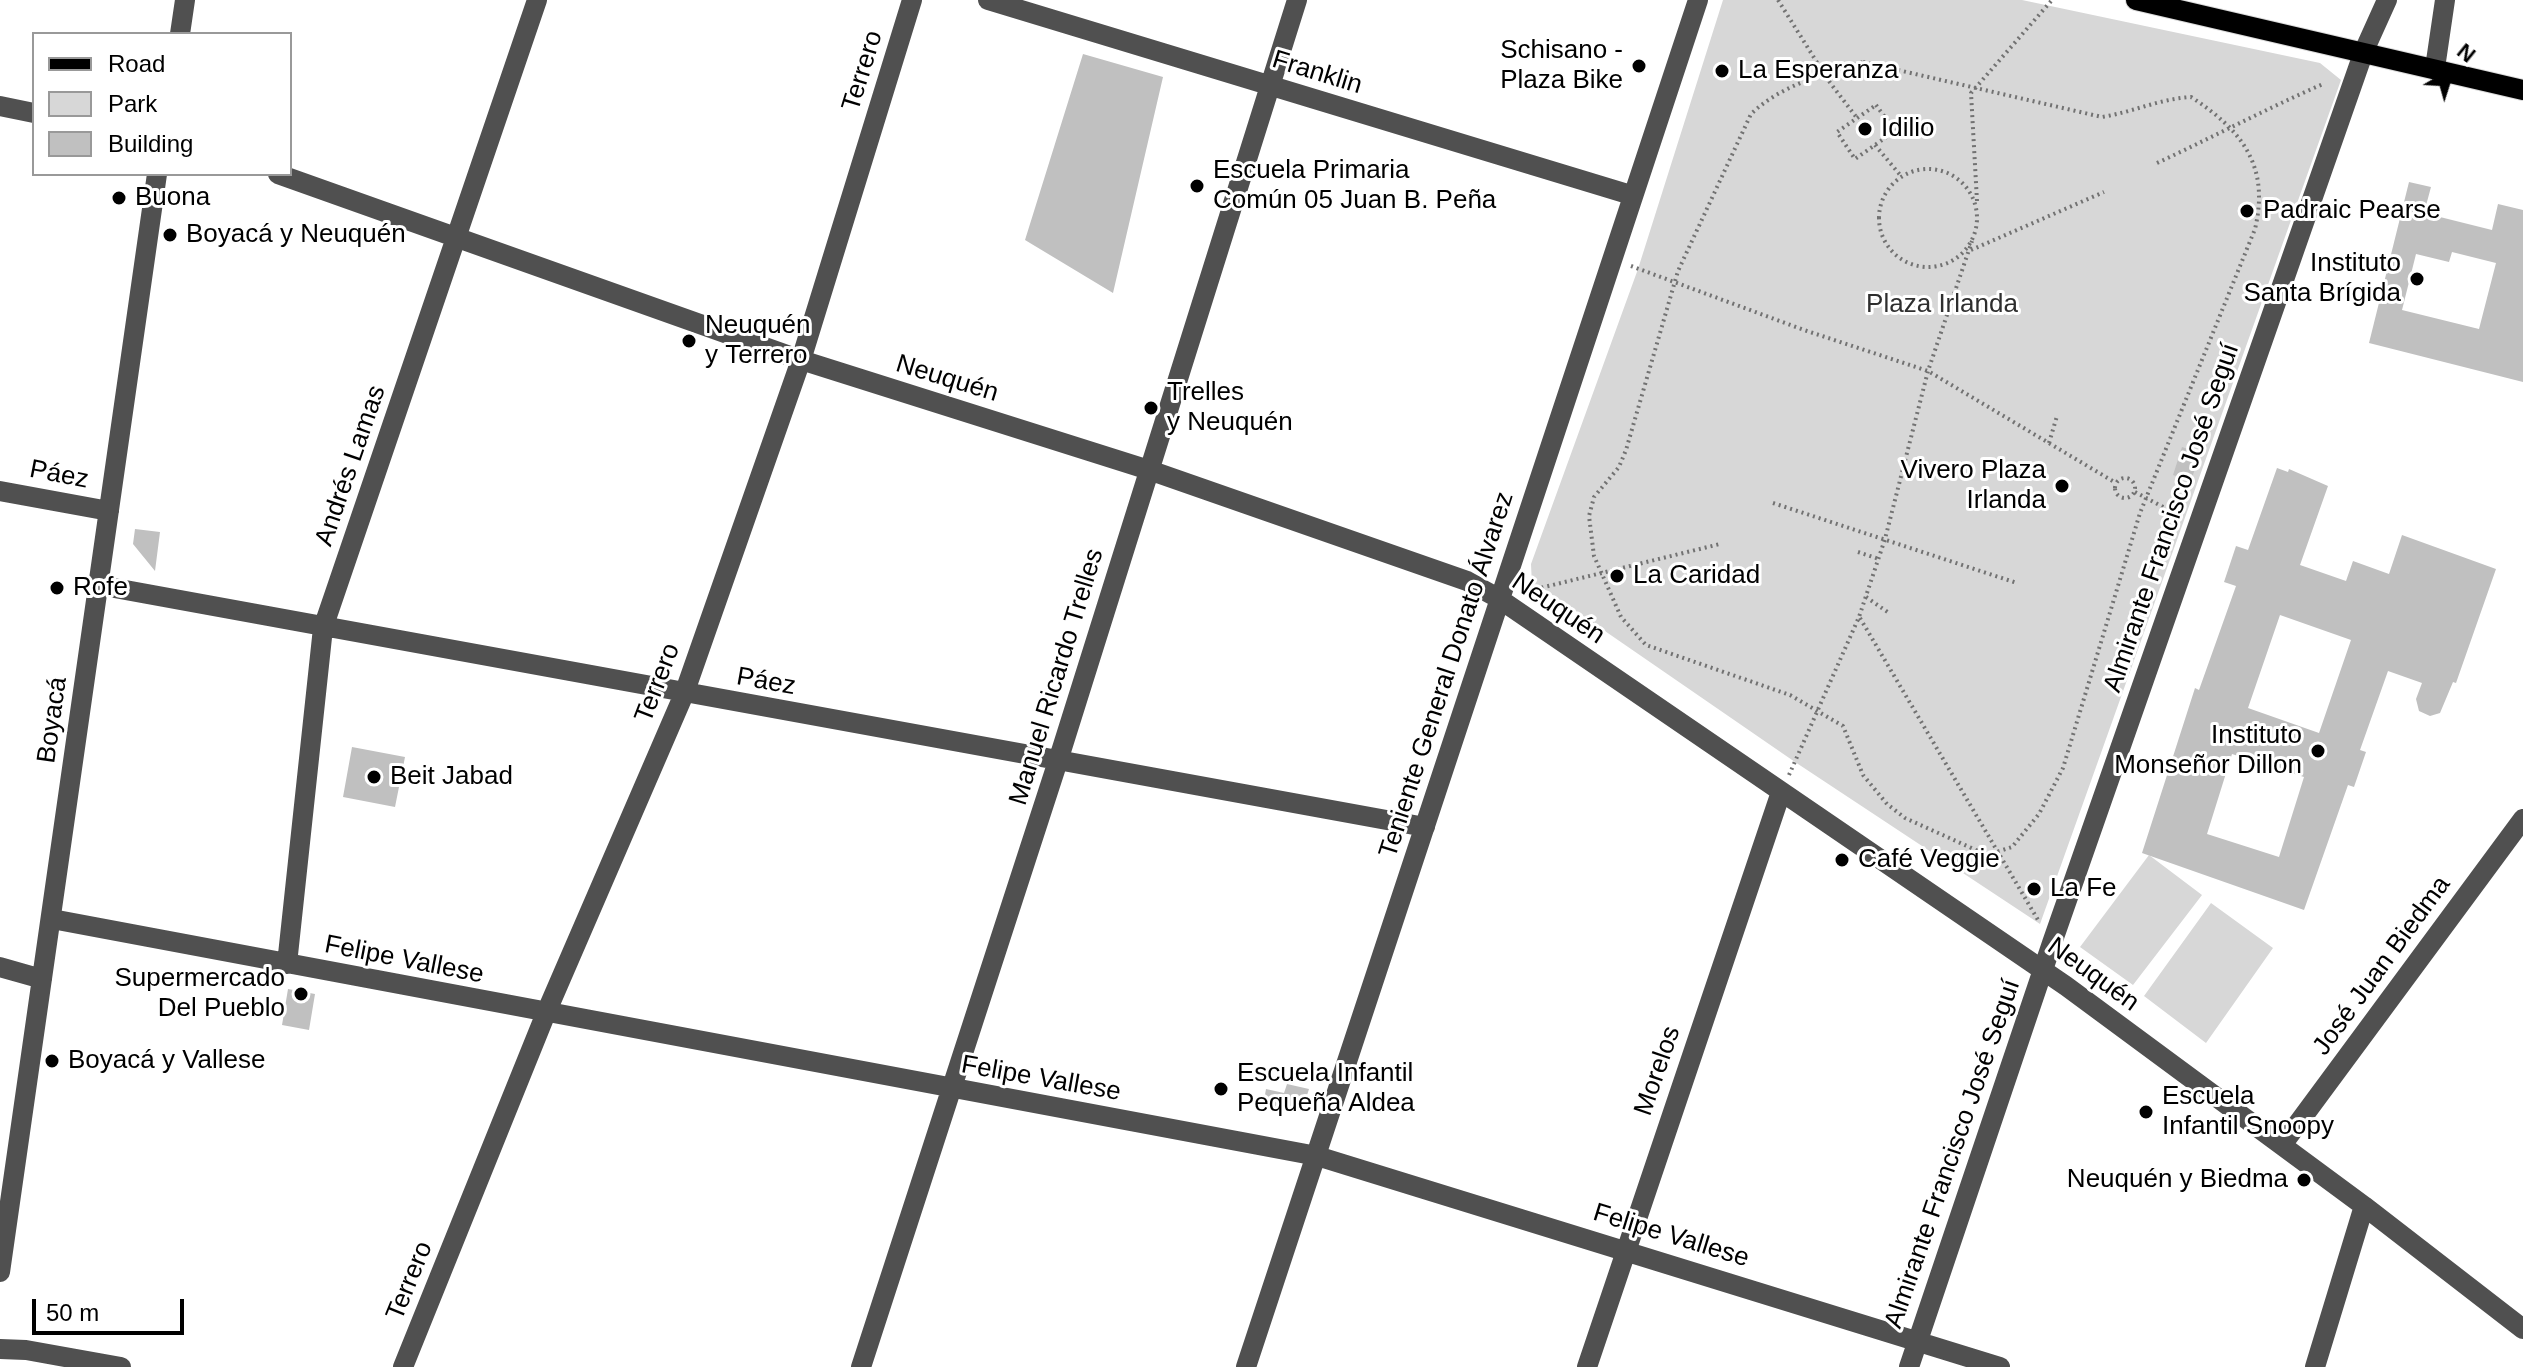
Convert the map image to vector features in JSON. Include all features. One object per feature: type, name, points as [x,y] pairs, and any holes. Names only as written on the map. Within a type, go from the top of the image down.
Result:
[{"type":"main road","points":[[2136,0],[2523,90]]},
{"type":"street","points":[[180,32],[185,0]]},
{"type":"street","name":"Andrés Lamas","points":[[287,964],[323,628],[537,0]]},
{"type":"street","name":"Terrero","points":[[403,1367],[546,1013],[684,694],[801,360],[912,0]]},
{"type":"street","name":"Franklin","points":[[988,0],[1631,195]]},
{"type":"street","name":"Manuel Ricardo Trelles","points":[[861,1367],[1058,761],[1297,0]]},
{"type":"street","name":"Teniente General Donato Álvarez","points":[[1246,1367],[1698,0]]},
{"type":"street","name":"Almirante Francisco José Seguí","points":[[1909,1367],[2042,970],[2197,524],[2364,51],[2387,0]]},
{"type":"street","points":[[2435,68],[2445,0]]},
{"type":"street","points":[[0,106],[32,113]]},
{"type":"street","name":"Boyacá","points":[[0,1272],[157,176]]},
{"type":"street","name":"Neuquén","points":[[284,176],[801,360],[1149,470],[1467,581],[1498,598],[2042,970],[2364,1206],[2523,1329]]},
{"type":"street","name":"Páez","points":[[0,491],[109,511]]},
{"type":"street","name":"Páez","points":[[98,585],[1425,827]]},
{"type":"street","name":"Morelos","points":[[1587,1367],[1781,792]]},
{"type":"street","name":"José Juan Biedma","points":[[2282,1145],[2523,819]]},
{"type":"street","name":"Felipe Vallese","points":[[52,919],[1317,1156],[1625,1248],[2000,1367]]},
{"type":"street","points":[[0,967],[42,979]]},
{"type":"street","points":[[2315,1367],[2364,1206]]},
{"type":"street","points":[[0,1349],[26,1350],[121,1367]]},
{"type":"path","points":[[1778,0],[1824,74],[1857,118]]},
{"type":"path","points":[[1781,792],[1819,712],[1866,597],[1885,539],[1928,371],[1978,224],[1971,93],[2052,0]]},
{"type":"path","points":[[1863,62],[1977,87],[2102,117],[2124,114],[2161,99],[2191,97],[2230,127],[2250,152],[2257,174],[2259,211],[2146,498],[2063,768],[2039,814],[2012,847],[1987,855],[1905,818],[1887,804],[1863,775],[1843,726],[1790,695],[1646,645],[1621,617],[1600,573],[1594,556],[1592,507],[1626,450],[1675,282],[1751,114],[1768,98],[1824,74],[1863,62]]},
{"type":"path","points":[[2157,163],[2323,84]]},
{"type":"path","points":[[1876,105],[1895,131],[1875,145],[1855,159],[1837,132],[1876,105]]},
{"type":"path","points":[[1875,145],[1901,176]]},
{"type":"path","points":[[1977,207],[1970,191],[1951,173],[1934,169],[1917,170],[1901,176],[1889,188],[1881,204],[1879,221],[1889,248],[1902,260],[1918,266],[1947,264],[1970,250],[2104,192]]},
{"type":"path","points":[[1962,255],[1972,241]]},
{"type":"path","points":[[1610,259],[1928,371],[2116,483]]},
{"type":"path","points":[[2049,443],[2057,416]]},
{"type":"path","points":[[2116,483],[2128,478],[2135,485],[2135,492]]},
{"type":"path","points":[[2116,483],[2115,490],[2122,498],[2135,492]]},
{"type":"path","points":[[2135,492],[2197,524]]},
{"type":"path","points":[[1773,503],[2017,583]]},
{"type":"path","points":[[1498,598],[1720,544]]},
{"type":"path","points":[[1858,552],[1879,559]]},
{"type":"path","points":[[1866,597],[1889,613]]},
{"type":"path","points":[[1859,617],[2052,943]]},
{"type":"green space","name":"Plaza Irlanda","points":[[1723,0],[2022,0],[2320,63],[2341,80],[2040,924],[1795,762],[1541,587],[1532,585],[1531,564],[1638,269]]},
{"type":"green space","points":[[2149,855],[2202,895],[2133,985],[2080,947]]},
{"type":"green space","points":[[2211,903],[2273,948],[2206,1043],[2144,996]]},
{"type":"building","points":[[1083,54],[1163,77],[1113,293],[1025,240]]},
{"type":"building","points":[[2409,182],[2431,187],[2424,213],[2492,230],[2498,204],[2523,210],[2523,382],[2369,343]],"holes":[[[2452,252],[2496,263],[2479,329],[2402,310],[2416,254],[2449,262]]]},
{"type":"building","points":[[2182,447],[2200,453],[2191,481],[2173,475]]},
{"type":"building","points":[[2277,468],[2288,472],[2289,469],[2328,486],[2300,565],[2346,581],[2353,561],[2389,574],[2402,535],[2496,569],[2456,683],[2453,682],[2440,713],[2430,716],[2419,711],[2416,699],[2422,683],[2388,671],[2360,750],[2366,752],[2354,787],[2348,785],[2304,910],[2142,853],[2195,688],[2199,690],[2236,586],[2224,582],[2236,546],[2248,550]],"holes":[[[2280,615],[2351,640],[2319,733],[2248,708]],[[2232,754],[2304,777],[2279,857],[2207,834]]]},
{"type":"building","points":[[135,529],[160,532],[155,571],[133,544]]},
{"type":"building","name":"Beit Jabad","points":[[352,747],[405,757],[395,807],[343,797]]},
{"type":"building","points":[[288,989],[315,994],[309,1030],[282,1025]]},
{"type":"building","points":[[1287,1084],[1309,1089],[1302,1111],[1263,1106],[1266,1089],[1284,1093]]},
{"type":"place","name":"Schisano - Plaza Bike","points":[[1639,66]]},
{"type":"place","name":"La Esperanza","points":[[1722,71]]},
{"type":"place","name":"Idilio","points":[[1865,129]]},
{"type":"place","name":"Escuela Primaria Común 05 Juan B. Peña","points":[[1197,186]]},
{"type":"place","name":"Buona","points":[[119,198]]},
{"type":"place","name":"Padraic Pearse","points":[[2247,211]]},
{"type":"place","name":"Boyacá y Neuquén","points":[[170,235]]},
{"type":"place","name":"Instituto Santa Brígida","points":[[2417,279]]},
{"type":"place","name":"Neuquén y Terrero","points":[[689,341]]},
{"type":"place","name":"Trelles y Neuquén","points":[[1151,408]]},
{"type":"place","name":"Vivero Plaza Irlanda","points":[[2062,486]]},
{"type":"place","name":"La Caridad","points":[[1617,576]]},
{"type":"place","name":"Rofe","points":[[57,588]]},
{"type":"place","name":"Instituto Monseñor Dillon","points":[[2318,751]]},
{"type":"place","name":"Beit Jabad","points":[[374,777]]},
{"type":"place","name":"Café Veggie","points":[[1842,860]]},
{"type":"place","name":"La Fe","points":[[2034,889]]},
{"type":"place","name":"Supermercado Del Pueblo","points":[[301,994]]},
{"type":"place","name":"Boyacá y Vallese","points":[[52,1061]]},
{"type":"place","name":"Escuela Infantil Pequeña Aldea","points":[[1221,1089]]},
{"type":"place","name":"Escuela Infantil Snoopy","points":[[2146,1112]]},
{"type":"place","name":"Neuquén y Biedma","points":[[2304,1180]]}]
